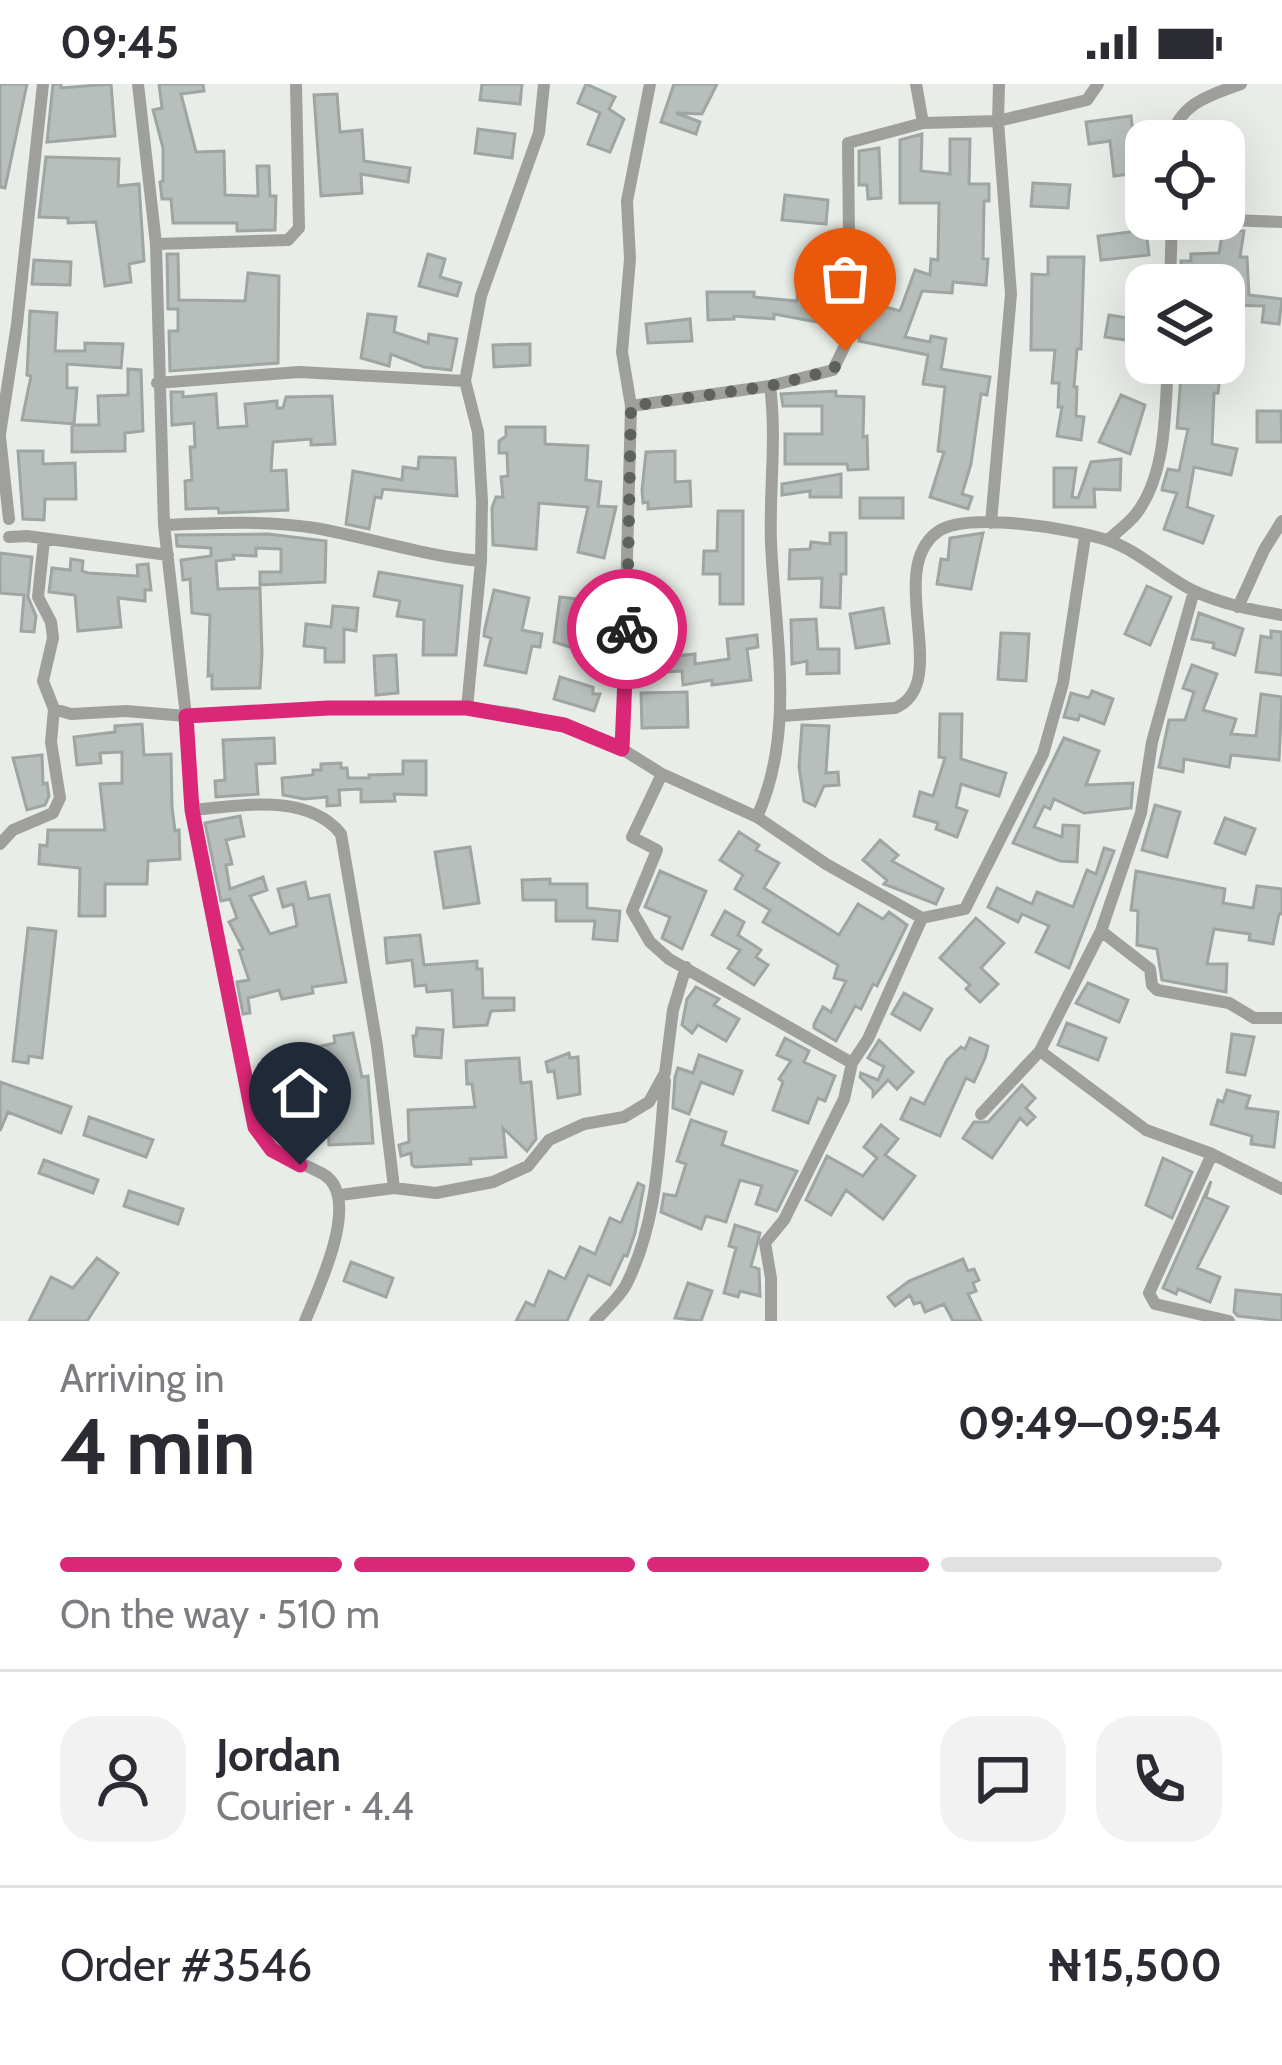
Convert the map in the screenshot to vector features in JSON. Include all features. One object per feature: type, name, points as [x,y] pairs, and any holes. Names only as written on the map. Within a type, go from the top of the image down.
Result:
[{"type":"street","points":[[44,84],[0,436],[5,524],[44,540],[168,554]]},
{"type":"street","points":[[138,84],[156,244],[164,524],[192,810],[255,1127],[272,1150],[328,1176],[340,1195],[336,1238],[305,1321]]},
{"type":"street","points":[[156,244],[288,240],[294,234],[299,228],[296,84]]},
{"type":"street","points":[[467,708],[481,561],[478,432],[465,381],[481,296],[539,133],[544,84]]},
{"type":"street","points":[[622,749],[631,406],[622,352],[630,259],[627,201],[650,84]]},
{"type":"street","points":[[916,84],[923,124]]},
{"type":"street","points":[[992,523],[1010,294],[999,84]]},
{"type":"street","points":[[631,406],[770,386],[833,370],[850,335],[848,143],[923,124],[998,121],[1087,100],[1098,84]]},
{"type":"street","points":[[1178,120],[1202,97],[1241,84]]},
{"type":"street","points":[[1245,221],[1282,222]]},
{"type":"street","points":[[157,383],[299,372],[465,381]]},
{"type":"street","points":[[1108,540],[1138,512],[1155,472],[1167,384]]},
{"type":"street","points":[[758,817],[766,799],[782,716],[771,542],[775,423],[770,386]]},
{"type":"street","points":[[1238,607],[1282,521]]},
{"type":"street","points":[[164,524],[245,522],[312,528],[444,558],[481,561]]},
{"type":"street","points":[[782,716],[896,708],[909,702],[919,679],[918,566],[926,543],[955,524],[992,523],[1108,540],[1194,590],[1238,607],[1282,615]]},
{"type":"street","points":[[54,709],[70,714],[186,716],[328,708],[467,708],[564,725],[758,817],[826,865],[922,918],[965,909],[1043,754],[1063,683],[1085,537]]},
{"type":"street","points":[[0,844],[13,830],[53,813],[60,798],[51,742],[54,709],[44,681],[51,622],[38,597],[44,540]]},
{"type":"street","points":[[981,1114],[1040,1051],[1101,931],[1141,813],[1152,742],[1194,590]]},
{"type":"street","points":[[662,774],[632,837],[657,850],[632,911],[650,942],[852,1063]]},
{"type":"street","points":[[192,810],[259,805],[295,808],[330,820],[341,834],[377,1046],[394,1188]]},
{"type":"street","points":[[771,1321],[765,1243],[784,1220],[844,1100],[852,1063],[868,1039],[922,918]]},
{"type":"street","points":[[1101,931],[1150,969],[1157,990],[1229,1004],[1254,1018],[1282,1018]]},
{"type":"street","points":[[595,1321],[625,1288],[646,1230],[662,1152],[673,1010],[686,967]]},
{"type":"street","points":[[1040,1051],[1146,1130],[1212,1154],[1282,1189]]},
{"type":"street","points":[[340,1195],[394,1188],[436,1193],[494,1182],[528,1166],[549,1140],[584,1124],[624,1117],[649,1102],[665,1073]]},
{"type":"street","points":[[1212,1154],[1150,1285],[1155,1304],[1229,1321]]},
{"type":"street","points":[[1169,1321],[1181,1309]]},
{"type":"building","points":[[0,84],[27,84],[5,188],[0,187]]},
{"type":"building","points":[[53,84],[61,88],[111,84],[115,136],[47,142]]},
{"type":"building","points":[[159,84],[203,84],[204,91],[181,94],[196,152],[224,151],[225,195],[258,196],[257,166],[269,166],[270,196],[276,196],[275,230],[237,231],[237,223],[173,223],[171,199],[162,199],[160,182],[163,148],[153,110],[162,108]]},
{"type":"building","points":[[482,84],[522,84],[520,104],[480,100]]},
{"type":"building","points":[[586,84],[615,97],[609,109],[624,119],[610,152],[588,144],[600,113],[578,103]]},
{"type":"building","points":[[674,84],[717,84],[702,114],[676,113],[700,122],[696,134],[661,122]]},
{"type":"building","points":[[337,94],[340,132],[362,130],[364,161],[410,168],[408,182],[361,174],[362,193],[321,196],[314,95]]},
{"type":"building","points":[[1131,116],[1131,120],[1125,120],[1125,175],[1114,176],[1110,141],[1089,144],[1086,122]]},
{"type":"building","points":[[478,129],[515,134],[512,158],[475,153]]},
{"type":"building","points":[[922,134],[921,171],[950,174],[950,139],[970,139],[969,184],[989,184],[989,201],[984,201],[986,285],[953,282],[952,293],[922,291],[905,337],[930,342],[931,336],[946,339],[941,369],[990,377],[987,395],[981,394],[962,494],[972,497],[968,509],[930,497],[944,452],[938,451],[945,387],[923,384],[928,355],[859,341],[865,268],[885,270],[882,306],[900,311],[915,270],[930,275],[931,259],[938,260],[939,203],[900,203],[900,140]]},
{"type":"building","points":[[879,148],[881,198],[868,199],[867,185],[859,185],[859,151]]},
{"type":"building","points":[[46,157],[119,159],[118,186],[139,184],[144,261],[129,264],[131,282],[105,286],[96,222],[39,217]]},
{"type":"building","points":[[1033,183],[1070,185],[1068,208],[1031,206]]},
{"type":"building","points":[[785,195],[828,200],[826,224],[782,220]]},
{"type":"building","points":[[1125,233],[1125,240],[1147,240],[1149,255],[1101,260],[1098,236]]},
{"type":"building","points":[[1221,240],[1243,240],[1240,257],[1247,257],[1249,295],[1282,299],[1279,324],[1262,322],[1264,306],[1245,306],[1245,264],[1181,264],[1191,261],[1191,254],[1219,253]]},
{"type":"building","points":[[167,254],[178,254],[179,300],[245,301],[248,273],[279,276],[278,363],[170,371],[169,331],[178,331],[178,309],[168,309]]},
{"type":"building","points":[[428,254],[445,259],[440,277],[461,283],[457,296],[419,286]]},
{"type":"building","points":[[1048,257],[1084,257],[1081,349],[1077,349],[1074,387],[1076,416],[1084,417],[1081,440],[1057,436],[1062,407],[1058,407],[1059,383],[1052,383],[1055,350],[1031,350],[1032,274],[1048,275]]},
{"type":"building","points":[[34,260],[71,262],[70,285],[32,284]]},
{"type":"building","points":[[798,276],[822,277],[820,304],[837,308],[833,325],[774,314],[774,319],[734,316],[708,320],[707,292],[754,292],[754,297],[797,301]]},
{"type":"building","points":[[30,311],[57,313],[55,351],[85,351],[85,343],[123,344],[121,368],[67,364],[67,388],[77,388],[74,424],[22,420],[31,376],[27,375]]},
{"type":"building","points":[[368,314],[396,317],[394,332],[428,343],[429,334],[457,339],[451,370],[424,367],[391,354],[389,366],[361,358]]},
{"type":"building","points":[[1109,315],[1125,318],[1125,340],[1105,337]]},
{"type":"building","points":[[690,319],[692,341],[648,343],[646,324]]},
{"type":"building","points":[[530,344],[530,365],[494,367],[493,345]]},
{"type":"building","points":[[128,369],[141,370],[143,431],[125,433],[125,451],[72,452],[72,425],[99,425],[98,396],[128,395]]},
{"type":"building","points":[[1180,384],[1219,384],[1214,393],[1212,444],[1237,449],[1231,475],[1194,467],[1187,507],[1213,516],[1203,543],[1164,529],[1177,493],[1162,490],[1163,485],[1168,469],[1179,471],[1188,429],[1177,428]]},
{"type":"building","points":[[836,391],[836,396],[864,397],[868,469],[848,470],[847,464],[785,464],[785,434],[822,434],[822,406],[783,406],[781,394]]},
{"type":"building","points":[[171,392],[183,392],[183,397],[216,394],[218,428],[247,426],[245,404],[277,401],[277,408],[283,408],[286,397],[332,396],[335,444],[311,445],[311,439],[273,442],[271,471],[286,470],[288,510],[219,513],[218,508],[186,509],[194,423],[172,425]]},
{"type":"building","points":[[1121,395],[1145,405],[1130,454],[1099,442]]},
{"type":"building","points":[[1257,411],[1281,411],[1282,442],[1257,442]]},
{"type":"building","points":[[506,427],[545,427],[545,444],[588,446],[586,480],[601,482],[598,506],[616,507],[604,558],[578,552],[588,507],[539,503],[536,549],[493,545],[492,508],[496,497],[503,497],[501,477],[508,476],[507,453],[499,453]]},
{"type":"building","points":[[18,451],[43,451],[43,464],[75,463],[76,499],[45,499],[44,520],[23,519]]},
{"type":"building","points":[[675,451],[675,482],[690,481],[691,506],[648,509],[642,490],[646,452]]},
{"type":"building","points":[[419,457],[455,458],[457,496],[383,489],[381,498],[375,497],[369,529],[346,524],[353,471],[402,480],[403,467],[418,469]]},
{"type":"building","points":[[1121,459],[1120,490],[1094,489],[1095,507],[1054,507],[1054,468],[1076,468],[1072,497],[1078,498],[1091,462]]},
{"type":"building","points":[[841,474],[841,497],[810,497],[810,491],[782,495],[782,484]]},
{"type":"building","points":[[860,498],[903,498],[903,518],[860,518]]},
{"type":"building","points":[[718,511],[743,511],[743,604],[720,604],[720,574],[703,574],[704,551],[717,551]]},
{"type":"building","points":[[830,533],[846,533],[840,608],[821,607],[822,578],[789,579],[790,550],[810,549],[811,542],[830,544]]},
{"type":"building","points":[[983,533],[971,589],[937,584],[941,559],[948,560],[950,538]]},
{"type":"building","points":[[268,534],[326,541],[325,582],[260,585],[260,572],[281,572],[281,549],[256,548],[256,556],[233,555],[234,559],[216,561],[218,589],[260,588],[262,654],[260,688],[212,689],[212,675],[208,676],[210,615],[192,613],[190,579],[183,580],[181,560],[211,556],[211,548],[177,546],[176,535]]},
{"type":"building","points":[[0,553],[32,557],[28,597],[36,616],[34,632],[21,631],[24,595],[0,593]]},
{"type":"building","points":[[71,559],[83,561],[82,571],[88,573],[138,576],[137,565],[148,564],[151,590],[145,590],[145,601],[118,598],[121,627],[78,631],[75,595],[49,592],[52,568],[70,570]]},
{"type":"building","points":[[379,572],[462,586],[456,655],[423,655],[424,620],[397,616],[400,601],[374,596]]},
{"type":"building","points":[[1147,586],[1171,597],[1150,645],[1125,634]]},
{"type":"building","points":[[494,590],[529,598],[522,630],[542,634],[540,647],[532,646],[526,673],[485,665],[491,638],[484,636]]},
{"type":"building","points":[[560,597],[605,602],[595,655],[554,642]]},
{"type":"building","points":[[333,606],[358,608],[356,631],[344,629],[344,662],[325,662],[325,648],[304,646],[306,624],[331,627]]},
{"type":"building","points":[[883,608],[889,643],[856,648],[850,614]]},
{"type":"building","points":[[1199,613],[1243,629],[1235,655],[1213,648],[1214,643],[1192,639]]},
{"type":"building","points":[[816,619],[818,649],[839,649],[839,673],[807,674],[807,661],[792,664],[791,620]]},
{"type":"building","points":[[1271,631],[1282,632],[1282,675],[1256,672],[1261,636],[1271,638]]},
{"type":"building","points":[[1001,633],[1029,634],[1026,681],[998,679]]},
{"type":"building","points":[[757,635],[758,647],[747,649],[751,680],[683,685],[682,671],[667,672],[665,657],[695,654],[695,664],[729,659],[727,639]]},
{"type":"building","points":[[396,655],[398,693],[376,695],[374,656]]},
{"type":"building","points":[[1192,665],[1217,674],[1203,710],[1236,719],[1231,734],[1256,736],[1261,694],[1282,697],[1279,760],[1231,755],[1229,767],[1184,759],[1183,772],[1159,767],[1169,720],[1185,720],[1194,692],[1183,688]]},
{"type":"building","points":[[560,677],[593,687],[593,694],[600,694],[594,711],[554,699]]},
{"type":"building","points":[[1092,691],[1113,699],[1104,724],[1080,715],[1078,720],[1064,717],[1071,693],[1089,698]]},
{"type":"building","points":[[687,692],[688,727],[642,728],[641,693]]},
{"type":"building","points":[[940,714],[962,714],[961,759],[1006,773],[999,796],[961,784],[956,807],[967,811],[957,837],[936,829],[938,823],[914,816],[920,792],[933,796],[945,758],[939,757]]},
{"type":"building","points":[[142,724],[144,755],[171,754],[180,859],[148,861],[147,884],[105,884],[105,916],[79,916],[80,868],[39,864],[40,845],[47,846],[48,830],[105,830],[100,784],[122,783],[122,752],[100,753],[101,763],[77,765],[74,737]]},
{"type":"building","points":[[802,725],[829,726],[826,773],[838,772],[839,785],[824,786],[815,806],[804,801],[799,767]]},
{"type":"building","points":[[274,738],[275,763],[256,764],[258,794],[216,797],[215,781],[225,780],[223,740]]},
{"type":"building","points":[[1064,738],[1099,751],[1086,785],[1133,783],[1131,808],[1084,813],[1054,799],[1050,809],[1044,806],[1034,827],[1062,837],[1063,825],[1079,826],[1077,862],[1060,861],[1013,843]]},
{"type":"building","points":[[42,755],[43,784],[47,783],[49,796],[45,805],[27,810],[13,758]]},
{"type":"building","points":[[403,761],[426,761],[426,795],[394,794],[395,801],[361,802],[361,789],[339,790],[340,805],[327,806],[327,797],[283,795],[282,778],[313,775],[321,764],[341,763],[348,778],[369,778],[403,774]]},
{"type":"building","points":[[1155,805],[1180,812],[1167,857],[1142,850]]},
{"type":"building","points":[[240,816],[244,836],[226,840],[232,864],[226,865],[230,889],[263,877],[267,890],[250,896],[270,934],[297,926],[293,904],[283,907],[278,889],[305,882],[309,899],[329,895],[346,982],[312,987],[313,993],[282,999],[279,990],[248,998],[250,1013],[243,1014],[237,982],[249,980],[239,950],[243,949],[229,922],[237,918],[230,899],[221,901],[205,823]]},
{"type":"building","points":[[1225,818],[1255,829],[1245,854],[1215,843]]},
{"type":"building","points":[[739,832],[759,845],[756,850],[779,863],[764,888],[839,935],[858,904],[883,919],[889,912],[907,925],[877,986],[873,984],[861,1009],[855,1006],[836,1041],[814,1024],[823,1007],[831,1012],[846,981],[834,978],[838,965],[763,922],[770,910],[735,889],[743,875],[720,860]]},
{"type":"building","points":[[880,840],[898,855],[892,861],[943,889],[936,904],[884,884],[887,880],[863,860]]},
{"type":"building","points":[[470,847],[479,903],[444,908],[435,852]]},
{"type":"building","points":[[1104,848],[1114,851],[1069,968],[1036,952],[1049,926],[1022,914],[1018,922],[988,907],[997,888],[1032,904],[1037,892],[1073,907],[1087,870],[1096,874]]},
{"type":"building","points":[[660,871],[706,891],[682,949],[662,938],[670,917],[645,907]]},
{"type":"building","points":[[1136,871],[1225,889],[1223,903],[1253,908],[1257,886],[1282,889],[1282,914],[1273,944],[1249,940],[1250,934],[1214,929],[1207,964],[1227,964],[1226,992],[1162,980],[1157,949],[1137,945],[1138,911],[1131,910]]},
{"type":"building","points":[[550,879],[550,884],[587,884],[587,908],[620,911],[617,941],[593,939],[595,921],[556,921],[556,900],[523,900],[522,880]]},
{"type":"building","points":[[725,911],[744,922],[738,935],[761,950],[756,957],[768,965],[754,985],[728,968],[740,950],[712,935]]},
{"type":"building","points":[[976,918],[1004,943],[981,968],[998,984],[980,1002],[966,989],[970,985],[940,958]]},
{"type":"building","points":[[28,928],[56,931],[42,1058],[29,1056],[28,1063],[13,1061]]},
{"type":"building","points":[[420,935],[424,965],[477,961],[477,969],[482,969],[483,998],[514,998],[514,1010],[491,1011],[487,1025],[454,1027],[452,990],[427,992],[426,985],[415,986],[412,960],[387,963],[385,938]]},
{"type":"building","points":[[1088,983],[1128,1000],[1119,1022],[1076,1003]]},
{"type":"building","points":[[696,987],[719,999],[714,1005],[739,1019],[726,1041],[698,1025],[692,1033],[682,1025],[687,999]]},
{"type":"building","points":[[904,993],[932,1009],[920,1030],[892,1014]]},
{"type":"building","points":[[1067,1023],[1106,1038],[1098,1060],[1058,1045]]},
{"type":"building","points":[[417,1028],[443,1030],[441,1058],[415,1056]]},
{"type":"building","points":[[353,1033],[362,1077],[368,1076],[373,1143],[329,1145],[327,1107],[271,1122],[265,1102],[274,1100],[263,1059],[335,1043],[334,1036]]},
{"type":"building","points":[[1232,1034],[1254,1037],[1245,1075],[1227,1072]]},
{"type":"building","points":[[785,1038],[809,1051],[804,1062],[835,1076],[825,1101],[818,1098],[808,1123],[773,1110],[783,1082],[779,1079],[791,1061],[777,1055]]},
{"type":"building","points":[[970,1038],[988,1046],[985,1058],[974,1082],[966,1078],[940,1136],[901,1119],[911,1098],[924,1104],[947,1060],[961,1047],[965,1049]]},
{"type":"building","points":[[879,1040],[913,1072],[897,1089],[888,1080],[873,1096],[860,1077],[861,1073],[878,1080],[884,1067],[868,1058]]},
{"type":"building","points":[[569,1053],[570,1058],[578,1057],[580,1094],[558,1098],[554,1071],[548,1072],[546,1062]]},
{"type":"building","points":[[699,1055],[742,1071],[733,1094],[701,1082],[689,1114],[673,1108],[675,1077],[678,1068],[693,1073]]},
{"type":"building","points":[[519,1058],[521,1083],[531,1082],[536,1139],[527,1151],[503,1128],[506,1157],[415,1167],[411,1153],[401,1156],[399,1145],[409,1142],[408,1110],[475,1107],[466,1061]]},
{"type":"building","points":[[0,1082],[71,1107],[61,1133],[8,1112],[0,1131]]},
{"type":"building","points":[[1022,1085],[1035,1098],[1026,1108],[1035,1117],[1027,1125],[1020,1118],[992,1158],[963,1138],[974,1122],[988,1122]]},
{"type":"building","points":[[1227,1090],[1250,1096],[1246,1108],[1278,1112],[1274,1147],[1251,1144],[1252,1136],[1211,1124],[1218,1100],[1223,1102]]},
{"type":"building","points":[[89,1117],[153,1140],[146,1157],[84,1135]]},
{"type":"building","points":[[691,1120],[726,1132],[722,1145],[797,1171],[777,1211],[756,1204],[762,1186],[740,1180],[726,1222],[706,1216],[701,1229],[661,1212],[664,1194],[676,1196],[686,1164],[677,1161]]},
{"type":"building","points":[[881,1125],[898,1139],[885,1155],[915,1176],[883,1219],[846,1190],[831,1215],[806,1200],[827,1156],[863,1176],[877,1158],[864,1147]]},
{"type":"building","points":[[1163,1158],[1192,1172],[1172,1218],[1146,1205]]},
{"type":"building","points":[[44,1160],[98,1180],[93,1193],[39,1173]]},
{"type":"building","points":[[1211,1181],[1206,1197],[1228,1207],[1197,1268],[1220,1277],[1210,1302],[1163,1288]]},
{"type":"building","points":[[638,1183],[644,1186],[635,1233],[610,1285],[588,1275],[567,1321],[516,1321],[526,1302],[534,1306],[549,1271],[565,1279],[580,1247],[595,1254],[610,1218],[621,1223]]},
{"type":"building","points":[[129,1191],[183,1209],[178,1224],[124,1206]]},
{"type":"building","points":[[735,1225],[760,1233],[751,1266],[759,1269],[760,1296],[724,1293],[736,1248],[729,1246]]},
{"type":"building","points":[[97,1258],[118,1273],[87,1321],[29,1321],[51,1277],[73,1288]]},
{"type":"building","points":[[963,1259],[979,1280],[973,1283],[976,1291],[968,1294],[981,1321],[953,1321],[944,1304],[925,1312],[921,1302],[914,1304],[910,1295],[895,1306],[888,1297],[909,1281]]},
{"type":"building","points":[[351,1262],[393,1278],[386,1297],[344,1281]]},
{"type":"building","points":[[688,1283],[712,1291],[701,1321],[675,1318]]},
{"type":"building","points":[[1236,1290],[1282,1295],[1282,1321],[1238,1316],[1234,1312]]},
{"type":"way so far","points":[[627,629],[631,406],[802,380],[833,370],[845,351]]},
{"type":"route","points":[[300,1165],[272,1150],[255,1127],[192,810],[186,716],[328,708],[467,708],[564,725],[622,749],[627,629]]}]
